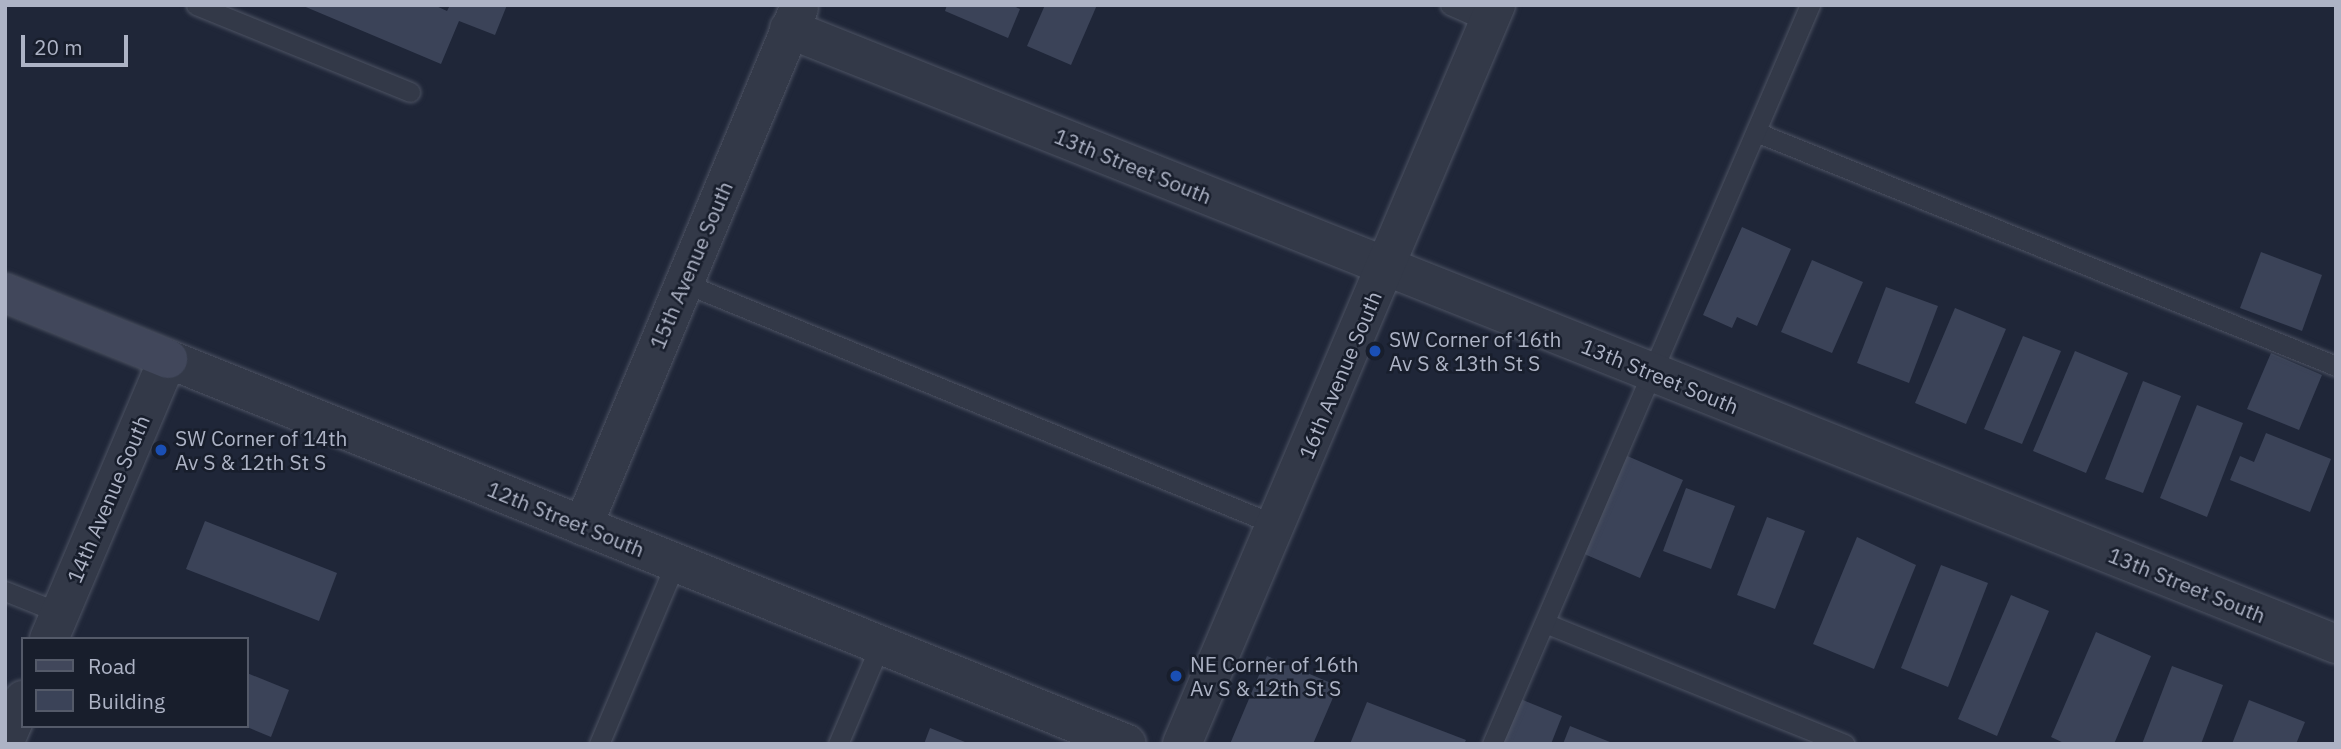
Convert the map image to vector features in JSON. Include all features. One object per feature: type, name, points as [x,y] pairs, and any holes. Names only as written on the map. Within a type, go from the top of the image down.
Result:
[{"type":"street","name":"16th Avenue South","points":[[1182,744],[1492,14]]},
{"type":"street","name":"13th Street South","points":[[795,17],[1385,267],[2336,644]]},
{"type":"street","name":"15th Avenue South","points":[[583,526],[795,17]]},
{"type":"street","name":"12th Street South","points":[[5,292],[1127,744]]},
{"type":"street","name":"14th Avenue South","points":[[54,626],[168,359]]},
{"type":"street","points":[[5,741],[21,705]]},
{"type":"lane","points":[[196,5],[410,92]]},
{"type":"lane","points":[[1450,5],[1492,14]]},
{"type":"lane","points":[[1492,744],[1810,5]]},
{"type":"lane","points":[[1756,132],[2336,366]]},
{"type":"lane","points":[[684,283],[1276,525]]},
{"type":"lane","points":[[598,744],[675,564]]},
{"type":"lane","points":[[5,591],[54,626]]},
{"type":"lane","points":[[1545,623],[1845,744]]},
{"type":"lane","points":[[838,744],[880,645]]},
{"type":"building","points":[[301,5],[434,5],[447,11],[450,5],[507,5],[495,35],[459,21],[441,64]]},
{"type":"building","points":[[947,5],[1011,5],[1020,9],[1008,38],[945,11]]},
{"type":"building","points":[[1045,5],[1097,5],[1071,65],[1027,46]]},
{"type":"building","points":[[1742,227],[1791,249],[1757,326],[1737,317],[1732,328],[1703,315]]},
{"type":"building","points":[[2261,252],[2322,275],[2302,331],[2240,308]]},
{"type":"building","points":[[1812,260],[1863,282],[1832,353],[1781,332]]},
{"type":"building","points":[[1886,287],[1938,306],[1909,383],[1857,363]]},
{"type":"building","points":[[1955,308],[2006,329],[1966,424],[1915,403]]},
{"type":"building","points":[[2023,336],[2061,351],[2022,444],[1984,429]]},
{"type":"building","points":[[2075,351],[2128,373],[2086,473],[2033,451]]},
{"type":"building","points":[[2271,353],[2322,375],[2299,430],[2247,409]]},
{"type":"building","points":[[2143,381],[2181,396],[2143,493],[2105,479]]},
{"type":"building","points":[[2197,405],[2243,423],[2207,517],[2160,498]]},
{"type":"building","points":[[2266,433],[2331,459],[2310,512],[2230,480],[2240,456],[2254,462]]},
{"type":"building","points":[[1625,455],[1683,480],[1640,578],[1582,553]]},
{"type":"building","points":[[1686,488],[1735,506],[1711,569],[1663,551]]},
{"type":"building","points":[[1767,517],[1805,531],[1775,609],[1737,595]]},
{"type":"building","points":[[205,521],[337,573],[319,621],[186,569]]},
{"type":"building","points":[[1857,537],[1916,565],[1874,669],[1813,644]]},
{"type":"building","points":[[1941,565],[1988,583],[1948,687],[1901,668]]},
{"type":"building","points":[[2011,595],[2049,611],[1997,736],[1958,719]]},
{"type":"building","points":[[2096,632],[2151,656],[2114,744],[2066,744],[2051,737]]},
{"type":"building","points":[[1267,656],[1338,686],[1313,744],[1230,744]]},
{"type":"building","points":[[2172,666],[2223,685],[2201,744],[2142,744]]},
{"type":"building","points":[[248,673],[289,690],[271,737],[248,727]]},
{"type":"building","points":[[1518,698],[1562,716],[1551,744],[1499,744]]},
{"type":"building","points":[[2249,700],[2305,722],[2296,744],[2232,744]]},
{"type":"building","points":[[1367,702],[1466,740],[1464,744],[1350,744]]},
{"type":"building","points":[[1570,726],[1615,744],[1563,744]]},
{"type":"building","points":[[930,728],[970,744],[924,744]]},
{"type":"place","name":"SW Corner of 16th Av S & 13th St S","points":[[1375,351]]},
{"type":"place","name":"SW Corner of 14th Av S & 12th St S","points":[[161,450]]},
{"type":"place","name":"NE Corner of 16th Av S & 12th St S","points":[[1176,676]]}]
